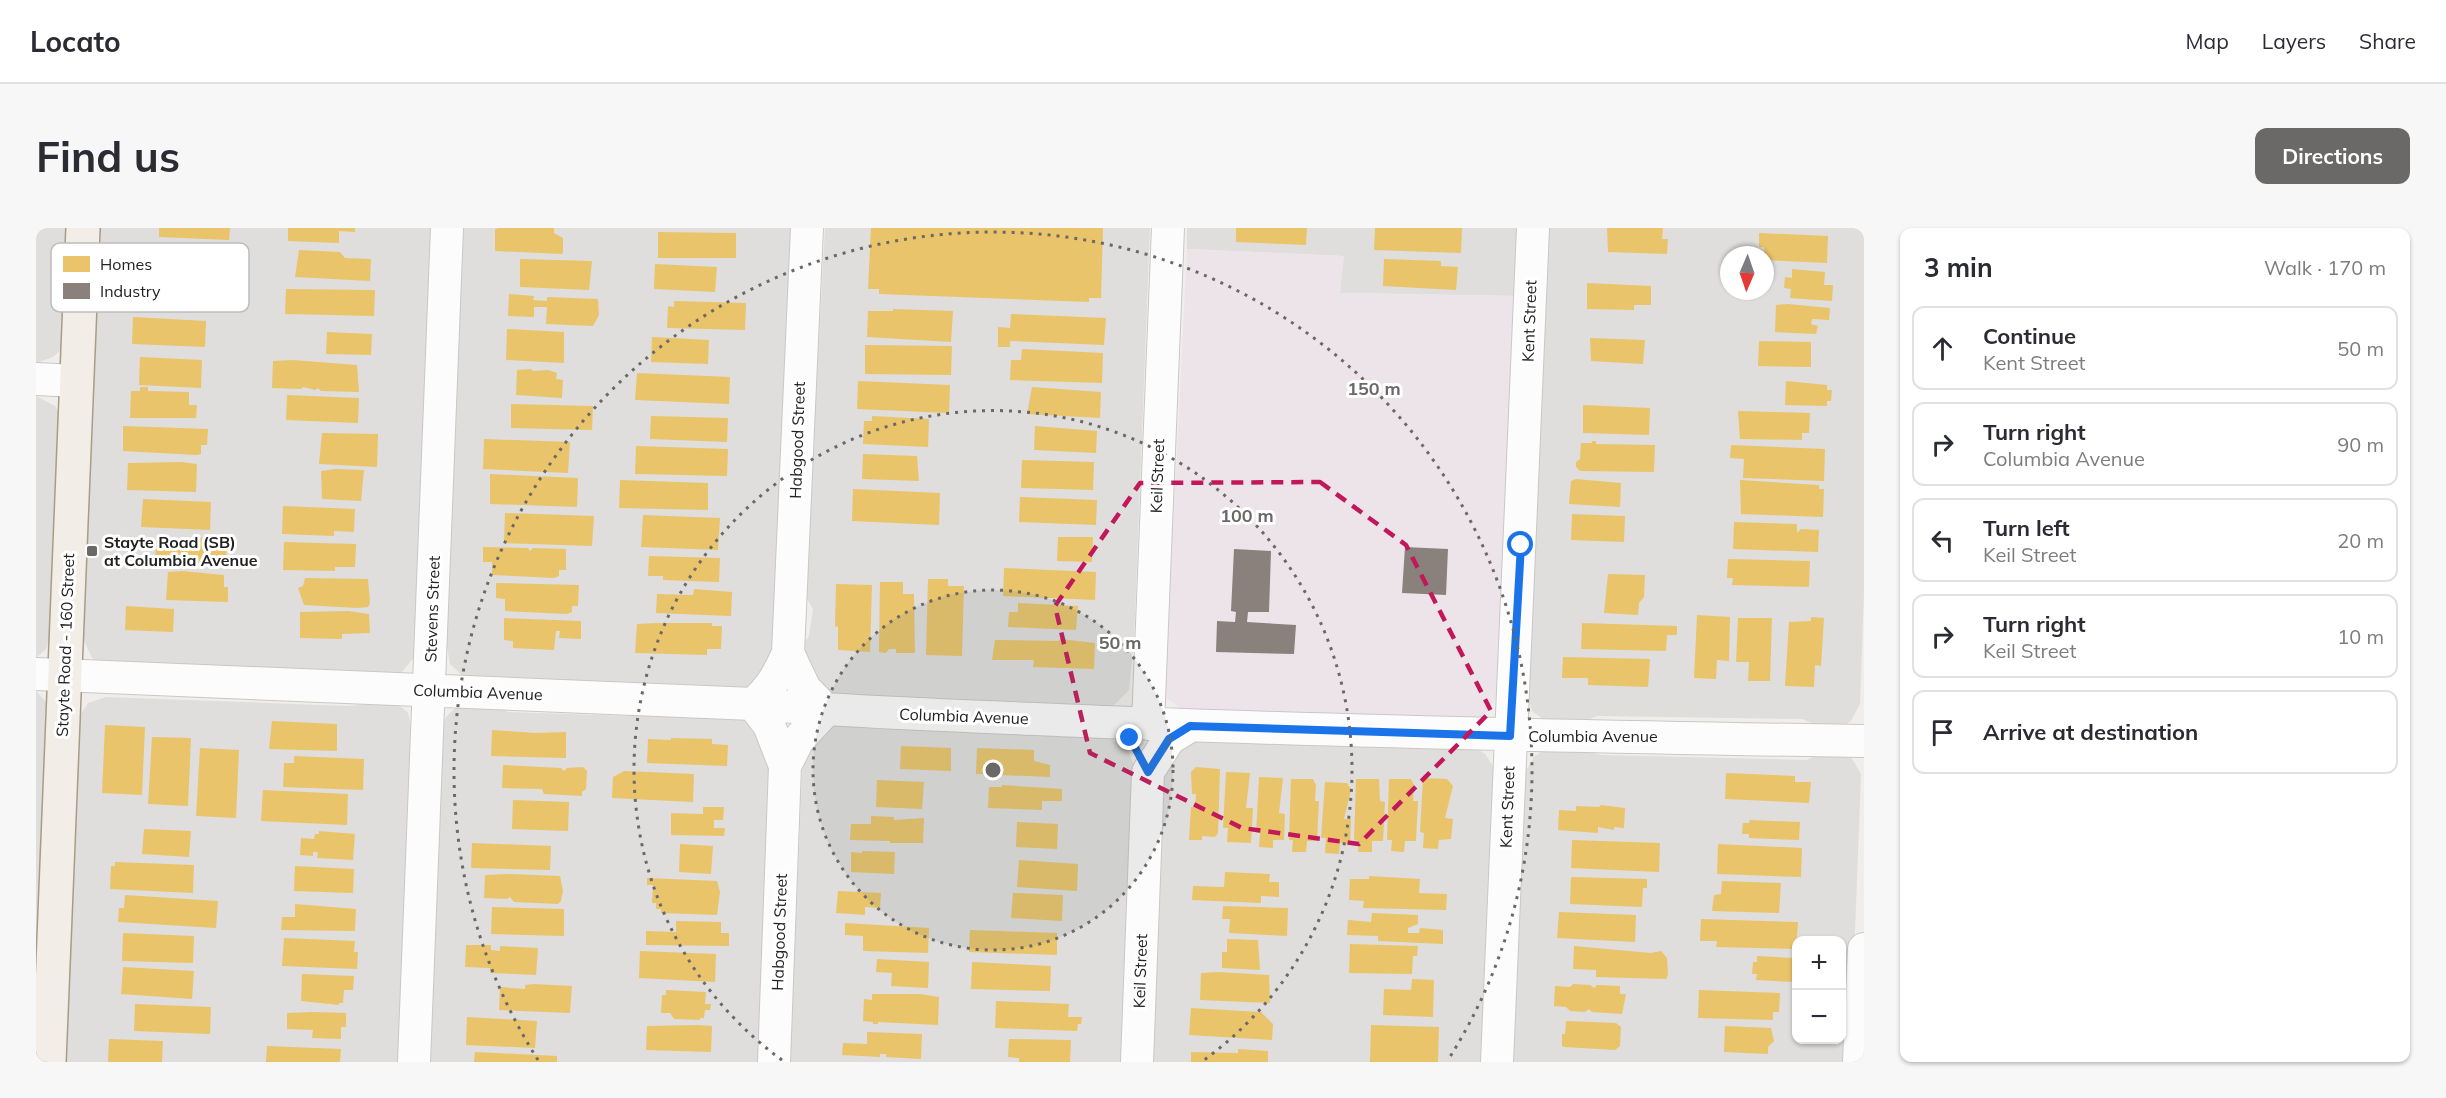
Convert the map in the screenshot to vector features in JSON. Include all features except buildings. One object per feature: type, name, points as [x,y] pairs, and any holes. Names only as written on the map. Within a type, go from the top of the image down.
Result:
[{"type":"main road","name":"Stayte Road - 160 Street","points":[[83,228],[83,243]]},
{"type":"main road","name":"Stayte Road - 160 Street","points":[[49,1062],[50,675],[78,381],[80,312]]},
{"type":"street","name":"Stevens Street","points":[[414,1062],[447,228]]},
{"type":"street","name":"Habgood Street","points":[[774,1062],[785,766],[769,725],[753,704],[767,692],[777,678],[788,653],[807,228]]},
{"type":"street","name":"Keil Street","points":[[1148,724],[1168,228]]},
{"type":"street","name":"Kent Street","points":[[1497,1062],[1533,228]]},
{"type":"street","points":[[36,380],[78,381]]},
{"type":"street","name":"Habgood Street","points":[[785,766],[798,740],[826,710],[805,689],[788,653]]},
{"type":"street","name":"Columbia Avenue","points":[[50,675],[753,704],[826,710],[1190,726],[1510,736],[1681,736],[1864,741]]},
{"type":"street","points":[[1110,722],[1130,738],[1148,772],[1169,739],[1190,726]]},
{"type":"street","name":"Keil Street","points":[[1137,1062],[1148,772]]},
{"type":"street","points":[[1860,1062],[1864,949]]},
{"type":"highlighted area","points":[[1320,482],[1406,545],[1491,711],[1359,844],[1242,828],[1090,753],[1055,606],[1140,483]]},
{"type":"shaded area","points":[[36,228],[70,228],[69,243],[51,243],[51,312],[64,312],[62,349],[53,357],[36,363]]},
{"type":"shaded area","points":[[97,228],[432,228],[415,656],[402,672],[392,676],[100,663],[92,658],[84,641],[83,597],[94,312],[249,312],[249,243],[96,243]]},
{"type":"shaded area","points":[[462,228],[794,228],[777,652],[747,691],[464,677],[450,664],[446,641]]},
{"type":"shaded area","points":[[825,228],[1150,228],[1134,641],[1129,690],[1115,704],[1104,708],[825,694],[806,659],[804,643],[809,636],[813,609],[805,596]]},
{"type":"shaded area","points":[[1187,228],[1523,228],[1520,296],[1340,293],[1343,256],[1187,249]]},
{"type":"shaded area","points":[[1545,228],[1864,228],[1864,592],[1860,704],[1851,721],[1845,725],[1823,728],[1802,719],[1597,716],[1586,721],[1545,721],[1532,711],[1527,692]]},
{"type":"shaded area","points":[[1187,249],[1344,256],[1340,293],[1520,296],[1499,685],[1495,700],[1486,714],[1471,721],[1182,709],[1165,697],[1162,689],[1165,560],[1174,512]]},
{"type":"shaded area","points":[[36,396],[55,406],[60,415],[62,428],[49,641],[46,649],[36,658]]},
{"type":"shaded area","points":[[36,691],[49,705],[36,1056]]},
{"type":"shaded area","points":[[106,697],[347,706],[395,702],[408,713],[412,730],[398,1062],[62,1062],[77,720],[88,703]]},
{"type":"shaded area","points":[[491,704],[508,712],[626,716],[646,708],[743,715],[773,745],[762,1062],[429,1062],[442,729],[446,717],[458,705]]},
{"type":"shaded area","points":[[829,726],[1106,735],[1127,747],[1134,766],[1123,1062],[790,1062],[803,752]]},
{"type":"shaded area","points":[[1181,739],[1477,749],[1485,754],[1495,769],[1485,1062],[1150,1062],[1162,766]]},
{"type":"shaded area","points":[[1580,749],[1600,755],[1807,760],[1820,753],[1844,753],[1851,757],[1861,774],[1850,1062],[1512,1062],[1525,772],[1534,757],[1542,751]]},
{"type":"place","name":"Stayte Road (SB) at Columbia Avenue","points":[[92,551]]},
{"type":"route","points":[[1130,738],[1148,772],[1169,739],[1190,726],[1510,736],[1521,545]]}]
